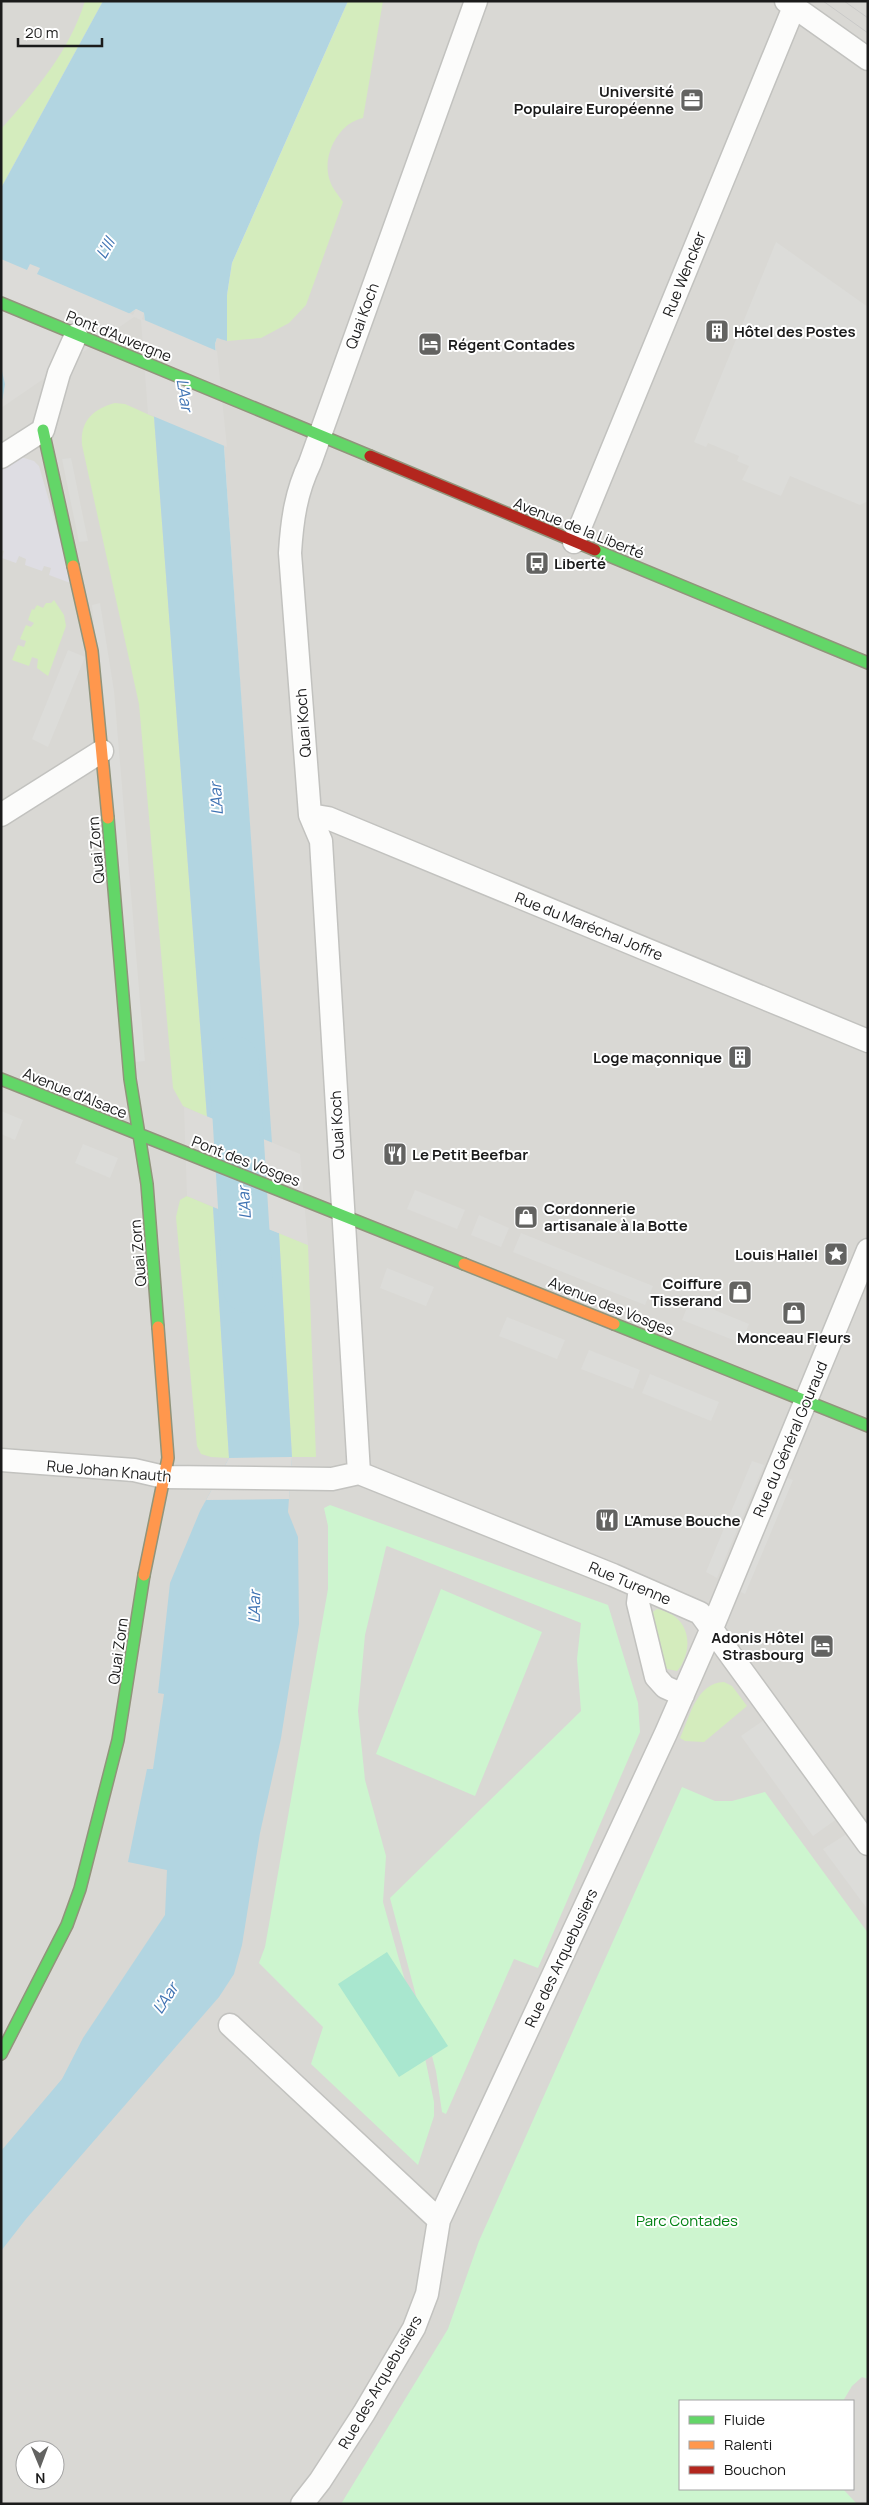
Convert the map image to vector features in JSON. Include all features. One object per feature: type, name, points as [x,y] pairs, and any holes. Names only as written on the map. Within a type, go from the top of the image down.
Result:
[{"type":"street","name":"Quai Koch","points":[[359,1473],[321,841],[310,815],[290,552],[292,518],[301,481],[319,437],[476,1]]},
{"type":"street","points":[[790,4],[868,59]]},
{"type":"street","name":"Rue Wencker","points":[[574,542],[790,4]]},
{"type":"street","name":"Pont d'Auvergne","points":[[1,303],[232,399],[280,421]]},
{"type":"street","points":[[1,457],[46,420],[59,373],[76,335]]},
{"type":"street","name":"Quai Zorn","points":[[1,2054],[67,1925],[97,1828],[111,1777],[125,1706],[149,1545],[168,1458],[147,1184],[130,1079],[92,651],[46,420]]},
{"type":"street","name":"Avenue de la Liberté","points":[[280,421],[868,663]]},
{"type":"street","points":[[1,815],[102,751]]},
{"type":"street","name":"Rue du Maréchal Joffre","points":[[310,815],[328,818],[868,1041]]},
{"type":"street","name":"Avenue d'Alsace","points":[[1,1079],[138,1135]]},
{"type":"street","name":"Pont des Vosges","points":[[138,1135],[343,1214]]},
{"type":"street","name":"Avenue des Vosges","points":[[343,1214],[868,1426]]},
{"type":"street","name":"Rue du Général Gouraud","points":[[712,1628],[868,1250]]},
{"type":"street","name":"Rue Johan Knauth","points":[[1,1460],[134,1470],[164,1477],[332,1479],[359,1473]]},
{"type":"street","name":"Rue Turenne","points":[[359,1473],[700,1613],[868,1844]]},
{"type":"street","points":[[640,1587],[638,1603],[656,1677],[665,1687],[682,1695]]},
{"type":"street","name":"Rue des Arquebusiers","points":[[302,2504],[320,2481],[364,2413],[414,2328],[427,2294],[439,2220],[712,1628]]},
{"type":"street","points":[[230,2025],[439,2220]]},
{"type":"shaded area","points":[[1,1],[103,1],[1,188]]},
{"type":"shaded area","points":[[348,1],[868,1],[868,2504],[1,2504],[1,400],[136,309],[144,313],[154,417],[271,1142],[224,446],[215,344],[217,338],[227,340],[227,295]]},
{"type":"shaded area","points":[[776,242],[868,307],[868,501],[860,505],[790,476],[781,496],[742,480],[749,466],[737,461],[739,456],[708,443],[706,447],[694,442]]},
{"type":"shaded area","points":[[21,457],[34,461],[39,466],[73,584],[49,575],[51,568],[44,566],[42,571],[25,565],[26,559],[19,556],[16,563],[2,558],[4,551],[1,550],[1,466]]},
{"type":"shaded area","points":[[71,458],[88,541],[79,542],[62,459]]},
{"type":"shaded area","points":[[100,603],[114,691],[145,1061],[136,1062],[92,605]]},
{"type":"shaded area","points":[[68,650],[85,657],[48,747],[32,739]]},
{"type":"shaded area","points":[[1,1111],[23,1120],[15,1140],[1,1134]]},
{"type":"shaded area","points":[[83,1144],[118,1158],[110,1178],[75,1163]]},
{"type":"shaded area","points":[[415,1190],[465,1210],[457,1229],[407,1209]]},
{"type":"shaded area","points":[[479,1215],[509,1228],[501,1247],[471,1235]]},
{"type":"shaded area","points":[[521,1233],[653,1286],[645,1305],[513,1252]]},
{"type":"shaded area","points":[[387,1268],[434,1287],[426,1306],[380,1288]]},
{"type":"shaded area","points":[[690,1300],[749,1324],[741,1343],[682,1320]]},
{"type":"shaded area","points":[[507,1317],[565,1340],[557,1359],[499,1336]]},
{"type":"shaded area","points":[[589,1350],[640,1370],[633,1389],[581,1369]]},
{"type":"shaded area","points":[[650,1374],[719,1402],[711,1421],[642,1393]]},
{"type":"shaded area","points":[[752,1461],[764,1465],[717,1578],[706,1572]]},
{"type":"shaded area","points":[[782,1476],[793,1480],[745,1594],[735,1589]]},
{"type":"shaded area","points":[[774,1713],[845,1813],[813,1836],[741,1736]]},
{"type":"shaded area","points":[[856,1828],[868,1844],[868,1910],[823,1849]]},
{"type":"green space","points":[[85,1],[103,1],[1,188],[1,129],[39,85],[61,54]]},
{"type":"green space","points":[[348,1],[383,1],[363,118],[354,121],[339,134],[330,152],[328,162],[331,184],[343,202],[306,305],[289,323],[261,338],[227,341],[227,295],[232,263]]},
{"type":"green space","points":[[115,403],[125,404],[154,417],[207,1117],[183,1106],[173,1088],[139,704],[82,445],[83,429],[90,417],[100,409]]},
{"type":"green space","points":[[54,600],[64,615],[66,626],[48,676],[37,668],[38,659],[32,657],[29,666],[12,660],[18,645],[24,647],[26,641],[20,639],[26,625],[31,627],[34,623],[28,620],[32,609],[34,610],[37,605],[43,608],[46,603],[51,603]]},
{"type":"green space","points":[[187,1196],[213,1207],[229,1458],[211,1457],[201,1454],[197,1446],[176,1217],[180,1200]]},
{"type":"green space","points":[[279,1233],[308,1245],[316,1457],[292,1457]]},
{"type":"green space","points":[[330,1505],[608,1605],[638,1703],[640,1732],[538,1968],[514,1959],[446,2114],[442,2112],[436,2071],[390,1898],[581,1711],[577,1659],[581,1623],[386,1547],[365,1635],[358,1711],[365,1780],[386,1856],[383,1902],[421,2038],[434,2102],[434,2116],[418,2165],[311,2064],[323,2027],[259,1963],[265,1947],[328,1589],[328,1526],[324,1508]]},
{"type":"green space","points":[[441,1589],[542,1632],[475,1796],[376,1754]]},
{"type":"green space","points":[[657,1609],[673,1615],[679,1620],[686,1633],[687,1648],[685,1657],[677,1671],[667,1669],[663,1665],[650,1614]]},
{"type":"green space","points":[[724,1682],[732,1686],[747,1706],[704,1742],[685,1741],[680,1738],[695,1702],[700,1695],[714,1684]]},
{"type":"green space","name":"Parc Contades","points":[[682,1787],[715,1801],[732,1801],[765,1792],[868,1933],[868,2379],[862,2377],[852,2386],[844,2400],[679,2400],[679,2490],[844,2490],[857,2504],[341,2504],[448,2329],[479,2241]]},
{"type":"green space","points":[[387,1952],[448,2046],[399,2077],[338,1984]]},
{"type":"water","name":"L'Ill","points":[[103,1],[348,1],[232,263],[227,295],[227,341],[217,338],[215,344],[224,446],[272,1143],[207,1117],[154,417],[144,313],[136,309],[1,400],[1,188]]},
{"type":"water","points":[[213,1207],[279,1233],[292,1457],[288,1512],[298,1537],[299,1624],[281,1738],[260,1833],[242,1945],[234,1974],[219,1997],[26,2219],[1,2251],[1,2151],[62,2079],[83,2038],[165,1915],[167,1870],[128,1862],[147,1769],[153,1769],[164,1694],[158,1693],[170,1583],[200,1511],[229,1458]]},
{"type":"pier","points":[[1,259],[27,270],[30,264],[40,268],[37,274],[133,315],[136,309],[144,313],[142,319],[217,351],[227,447],[148,414],[141,320],[134,317],[1,408],[5,384],[1,367]]},
{"type":"pier","points":[[184,1107],[300,1154],[308,1245],[187,1196]]},
{"type":"pier","points":[[292,1457],[289,1499],[206,1500],[229,1458]]},
{"type":"waterway","name":"L'Aar","points":[[234,1061],[248,1288]]},
{"type":"tram line","points":[[823,1],[868,33]]},
{"type":"tram line","points":[[844,1],[868,18]]},
{"type":"traffic: fast","points":[[1,303],[370,456]]},
{"type":"traffic: fast","points":[[43,430],[73,566]]},
{"type":"traffic: fast","points":[[595,550],[868,663]]},
{"type":"traffic: fast","points":[[108,818],[130,1079],[147,1184],[158,1327]]},
{"type":"traffic: fast","points":[[1,1079],[464,1264]]},
{"type":"traffic: fast","points":[[614,1324],[868,1426]]},
{"type":"traffic: fast","points":[[1,2054],[67,1925],[80,1889],[118,1740],[144,1575]]},
{"type":"traffic: slow","points":[[73,566],[92,651],[108,818]]},
{"type":"traffic: slow","points":[[464,1264],[614,1324]]},
{"type":"traffic: slow","points":[[144,1575],[168,1458],[158,1327]]},
{"type":"traffic: jam","points":[[370,456],[595,550]]},
{"type":"place","name":"Université Populaire Européenne","points":[[692,100]]},
{"type":"place","name":"Hôtel des Postes","points":[[717,331]]},
{"type":"place","name":"Régent Contades","points":[[430,344]]},
{"type":"place","name":"Liberté","points":[[537,563]]},
{"type":"place","name":"Loge maçonnique","points":[[740,1057]]},
{"type":"place","name":"Le Petit Beefbar","points":[[395,1154]]},
{"type":"place","name":"Cordonnerie artisanale à la Botte","points":[[526,1217]]},
{"type":"place","name":"Louis Hallel","points":[[836,1254]]},
{"type":"place","name":"Coiffure Tisserand","points":[[740,1292]]},
{"type":"place","name":"Monceau Fleurs","points":[[794,1313]]},
{"type":"place","name":"L'Amuse Bouche","points":[[607,1520]]},
{"type":"place","name":"Adonis Hôtel Strasbourg","points":[[822,1646]]}]
